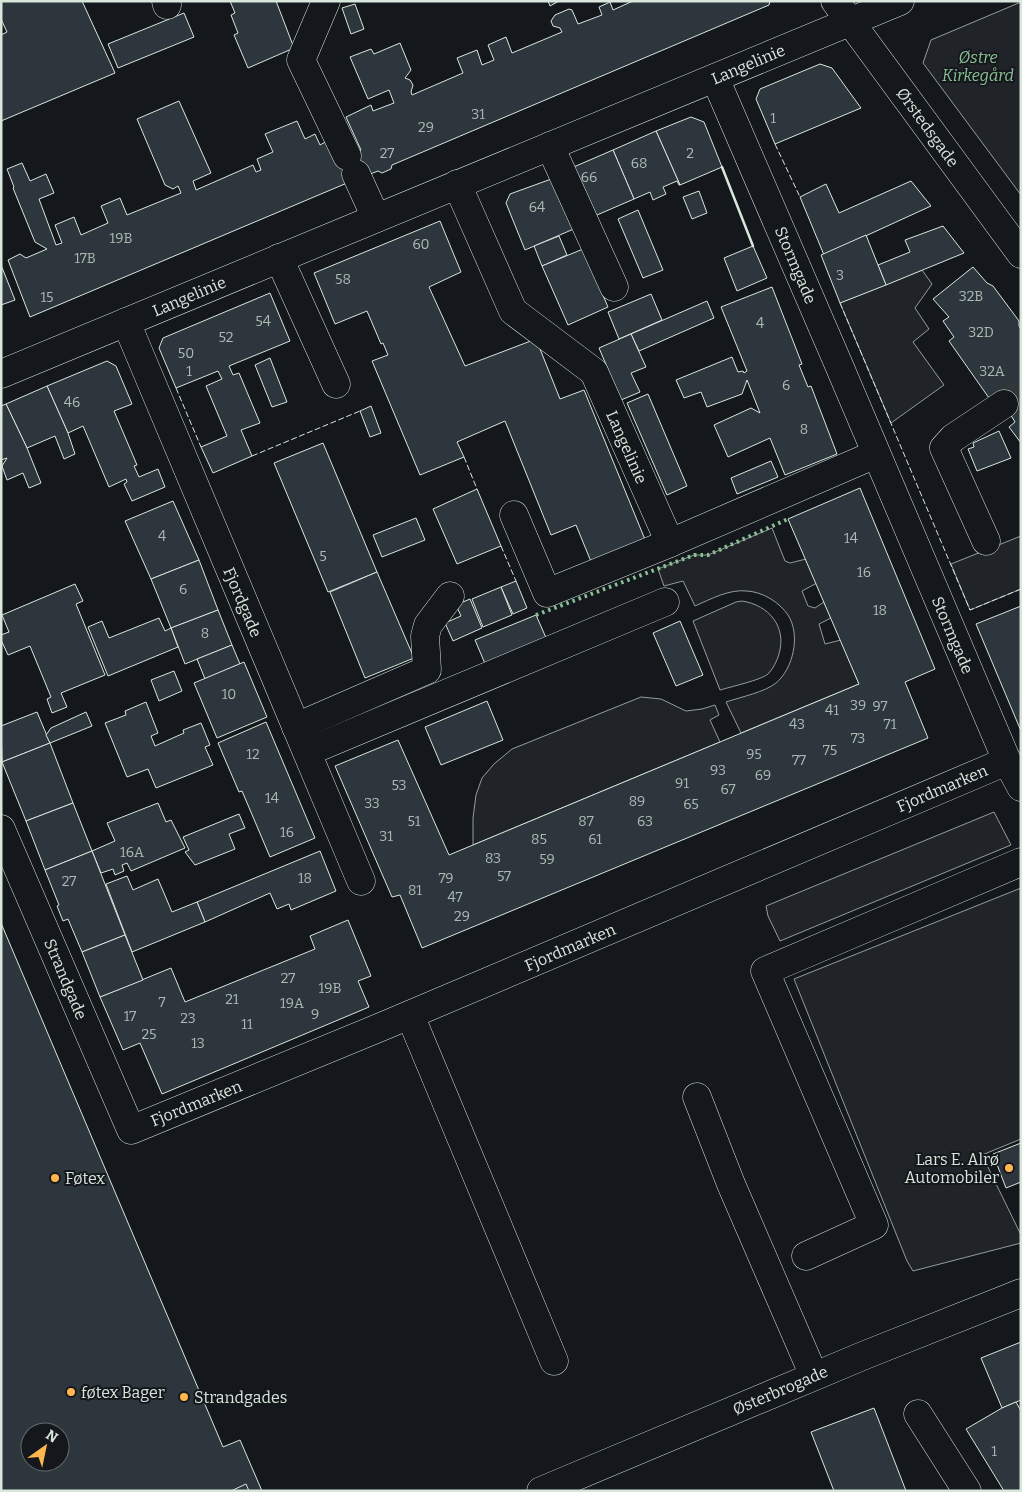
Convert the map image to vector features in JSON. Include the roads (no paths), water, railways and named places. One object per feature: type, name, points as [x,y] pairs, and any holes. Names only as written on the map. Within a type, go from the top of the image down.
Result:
[{"type":"street","points":[[326,1],[301,60],[376,218]]},
{"type":"street","name":"Langelinie","points":[[1,374],[714,78],[842,11],[900,1]]},
{"type":"street","name":"Ørstedsgade","points":[[842,11],[1021,254]]},
{"type":"street","name":"Stormgade","points":[[714,78],[1007,761],[1021,787]]},
{"type":"street","points":[[550,146],[614,287]]},
{"type":"street","name":"Langelinie","points":[[458,184],[512,311],[594,372],[670,543]]},
{"type":"street","points":[[279,258],[336,384]]},
{"type":"street","name":"Fjordgade","points":[[126,322],[361,881]]},
{"type":"street","points":[[986,541],[944,448],[953,438],[1004,404]]},
{"type":"street","points":[[514,515],[547,594],[876,454]]},
{"type":"street","points":[[296,727],[427,670],[425,636],[428,625],[450,596]]},
{"type":"street","points":[[307,752],[665,602]]},
{"type":"street","name":"Fjordmarken","points":[[131,1130],[410,1015],[1007,761]]},
{"type":"street","name":"Strandgade","points":[[1,829],[8,866],[131,1130]]},
{"type":"street","points":[[806,1256],[874,1225],[765,971],[1021,862]]},
{"type":"street","points":[[410,1015],[554,1361]]},
{"type":"street","points":[[697,1097],[814,1376]]},
{"type":"street","name":"Østerbrogade","points":[[541,1491],[814,1376],[1021,1293]]},
{"type":"street","points":[[918,1414],[967,1491]]},
{"type":"tunnel","points":[[1004,404],[1021,390]]},
{"type":"place","name":"Lars E. Alrø Automobiler","points":[[1009,1168]]},
{"type":"place","name":"Føtex","points":[[55,1178]]},
{"type":"place","name":"føtex Bager","points":[[71,1392]]},
{"type":"place","name":"Strandgades","points":[[184,1397]]},
{"type":"park label","name":"Østre Kirkegård","points":[[978,66]]}]
